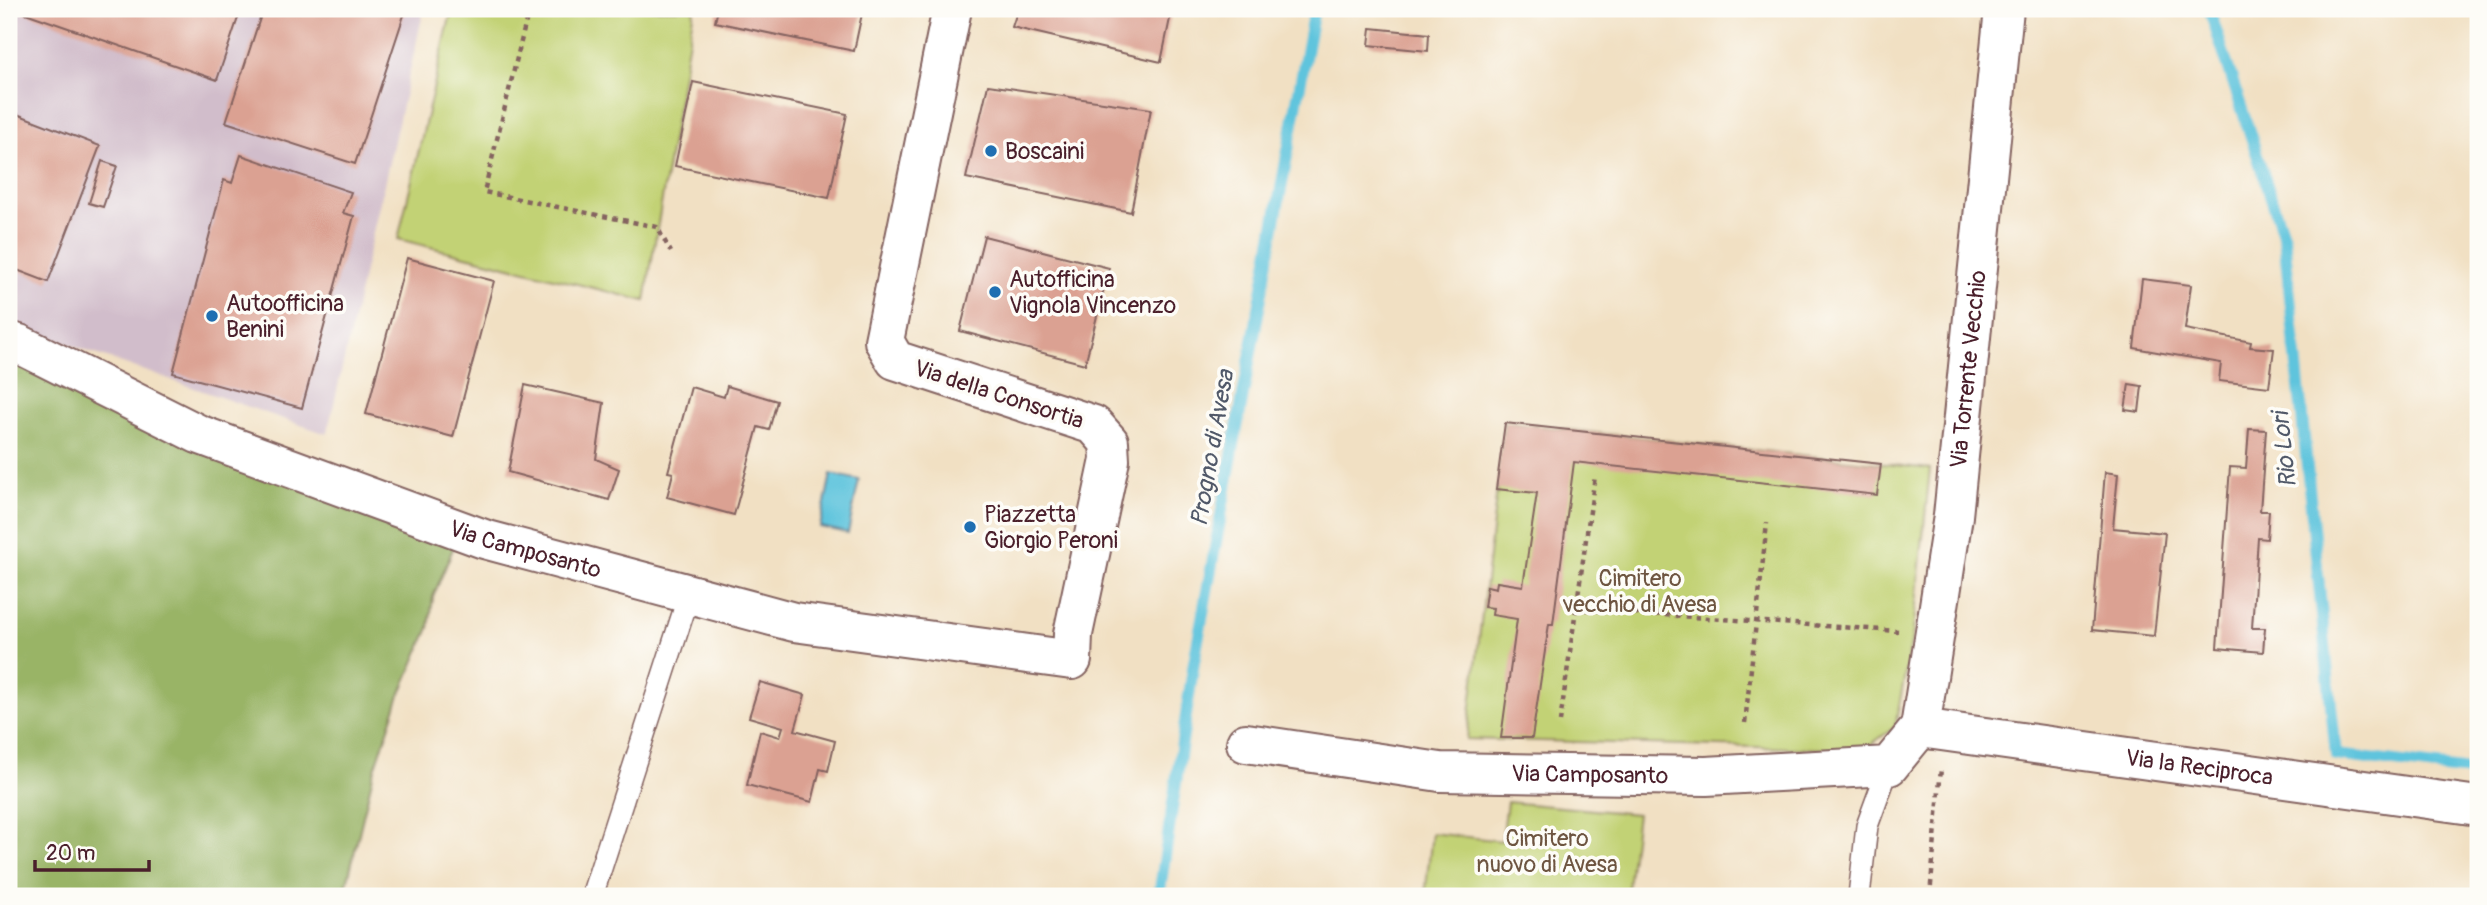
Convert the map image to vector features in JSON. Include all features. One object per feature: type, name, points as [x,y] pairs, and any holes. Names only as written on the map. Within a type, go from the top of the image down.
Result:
[{"type":"street","name":"Via della Consortia","points":[[952,9],[884,341],[895,360],[1094,425],[1109,443],[1110,460],[1073,634],[1072,660]]},
{"type":"street","name":"Via Torrente Vecchio","points":[[1932,729],[2004,9]]},
{"type":"street","name":"Via Camposanto","points":[[9,341],[198,434],[484,539],[794,622],[1072,660]]},
{"type":"street","points":[[1889,766],[1932,729]]},
{"type":"street","name":"Via la Reciproca","points":[[1932,729],[2189,768],[2476,806]]},
{"type":"street","name":"Via Camposanto","points":[[1246,743],[1440,772],[1706,776],[1889,766]]},
{"type":"lane","points":[[592,896],[690,592]]},
{"type":"lane","points":[[1859,896],[1867,826],[1889,766]]},
{"type":"path","points":[[529,9],[484,192],[657,227],[671,252]]},
{"type":"path","points":[[1560,722],[1595,476]]},
{"type":"path","points":[[1745,723],[1767,523]]},
{"type":"path","points":[[1575,609],[1757,619],[1900,631]]},
{"type":"path","points":[[1930,896],[1932,729]]},
{"type":"shaded area","points":[[9,9],[424,9],[327,434],[9,324]]},
{"type":"green space","points":[[452,9],[694,9],[645,301],[398,239]]},
{"type":"green space","points":[[9,354],[457,539],[433,597],[429,628],[400,695],[373,775],[344,896],[9,896]]},
{"type":"green space","name":"Cimitero vecchio di Avesa","points":[[1505,423],[1930,469],[1913,632],[1895,727],[1863,750],[1467,739]]},
{"type":"green space","name":"Cimitero nuovo di Avesa","points":[[1507,802],[1637,814],[1627,896],[1425,896],[1432,833],[1502,841]]},
{"type":"water","points":[[831,474],[859,480],[848,533],[820,527]]},
{"type":"building","points":[[14,9],[241,9],[217,80]]},
{"type":"building","points":[[263,9],[406,9],[355,164],[226,122]]},
{"type":"building","points":[[718,9],[863,9],[854,51],[715,22]]},
{"type":"building","points":[[1018,9],[1172,9],[1161,62],[1012,27]]},
{"type":"building","points":[[1371,28],[1429,34],[1428,51],[1369,45]]},
{"type":"building","points":[[693,82],[847,114],[829,198],[675,166]]},
{"type":"building","points":[[988,85],[1151,109],[1131,212],[966,178]]},
{"type":"building","points":[[9,111],[100,146],[48,282],[9,267]]},
{"type":"building","points":[[241,155],[351,192],[343,213],[354,216],[302,408],[173,373],[224,180],[232,183]]},
{"type":"building","points":[[102,161],[117,166],[103,207],[89,203]]},
{"type":"building","points":[[984,236],[1109,268],[1085,364],[960,331]]},
{"type":"building","points":[[407,258],[494,281],[453,437],[366,414]]},
{"type":"building","points":[[2142,279],[2191,285],[2185,329],[2251,342],[2250,347],[2274,349],[2269,387],[2219,381],[2221,363],[2134,348]]},
{"type":"building","points":[[2129,384],[2142,386],[2139,412],[2125,410]]},
{"type":"building","points":[[525,385],[604,403],[596,459],[619,469],[609,500],[508,472]]},
{"type":"building","points":[[727,386],[777,401],[769,430],[758,427],[734,515],[667,497],[673,473],[668,472],[691,387],[724,397]]},
{"type":"building","points":[[1505,423],[1881,464],[1877,495],[1574,462],[1553,624],[1549,624],[1532,738],[1501,738],[1517,619],[1492,615],[1493,608],[1484,607],[1487,586],[1496,588],[1497,582],[1523,586],[1537,493],[1496,489]]},
{"type":"building","points":[[2249,429],[2266,430],[2260,511],[2269,511],[2267,539],[2258,538],[2252,628],[2265,628],[2263,652],[2217,648],[2230,467],[2246,468]]},
{"type":"building","points":[[2105,472],[2118,474],[2113,528],[2165,533],[2154,636],[2092,630]]},
{"type":"building","points":[[760,682],[805,695],[795,730],[835,741],[828,771],[820,769],[812,802],[747,785],[760,731],[780,737],[783,727],[749,717]]},
{"type":"waterway","name":"Progno di Avesa","points":[[1159,896],[1194,662],[1314,9]]},
{"type":"waterway","name":"Rio Lori","points":[[2209,9],[2284,237],[2336,755],[2478,772]]},
{"type":"place","name":"Boscaini","points":[[991,151]]},
{"type":"place","name":"Autofficina Vignola Vincenzo","points":[[995,292]]},
{"type":"place","name":"Autoofficina Benini","points":[[212,316]]},
{"type":"place","name":"Piazzetta Giorgio Peroni","points":[[970,527]]}]
